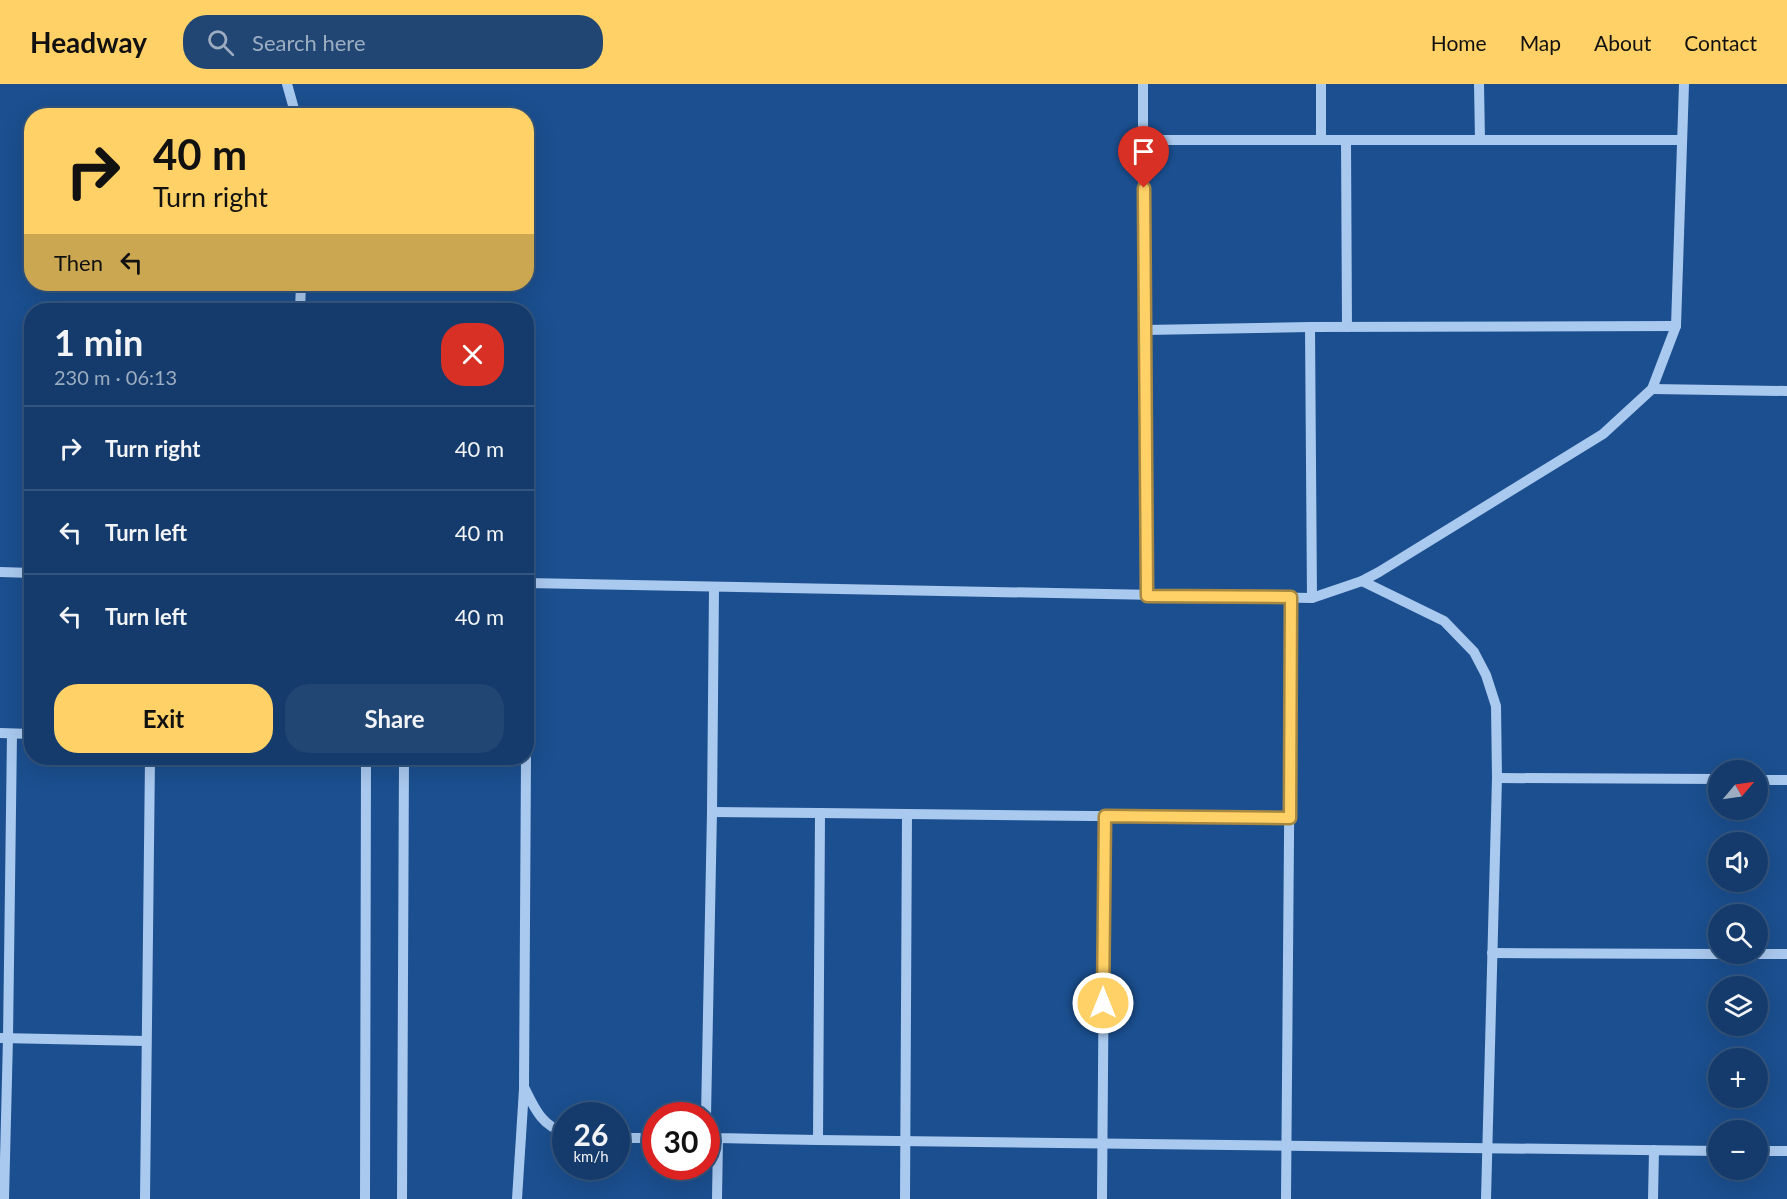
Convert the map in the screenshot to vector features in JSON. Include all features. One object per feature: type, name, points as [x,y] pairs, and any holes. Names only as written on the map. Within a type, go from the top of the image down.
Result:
[{"type":"street","points":[[287,84],[294,108]]},
{"type":"street","points":[[1143,84],[1147,596]]},
{"type":"street","points":[[1321,84],[1321,140]]},
{"type":"street","points":[[1479,84],[1480,140]]},
{"type":"street","points":[[534,583],[1312,598],[1362,581],[1603,434],[1652,389],[1676,326],[1684,84]]},
{"type":"street","points":[[1143,140],[1682,140]]},
{"type":"street","points":[[1346,140],[1347,327]]},
{"type":"street","points":[[1145,330],[1676,326]]},
{"type":"street","points":[[1310,327],[1312,598]]},
{"type":"street","points":[[1652,389],[1787,391]]},
{"type":"street","points":[[0,572],[24,573]]},
{"type":"street","points":[[1362,581],[1444,621],[1474,652],[1486,675],[1496,706],[1497,778],[1486,1199]]},
{"type":"street","points":[[706,1102],[714,587]]},
{"type":"street","points":[[1286,1199],[1291,597]]},
{"type":"street","points":[[0,734],[24,734]]},
{"type":"street","points":[[4,1199],[4,1038],[12,734]]},
{"type":"street","points":[[145,1199],[150,765]]},
{"type":"street","points":[[365,1199],[366,765]]},
{"type":"street","points":[[402,1199],[404,765]]},
{"type":"street","points":[[517,1199],[524,1087],[526,765]]},
{"type":"street","points":[[1497,778],[1708,779]]},
{"type":"street","points":[[1768,780],[1787,780]]},
{"type":"street","points":[[712,812],[1290,818]]},
{"type":"street","points":[[818,1140],[820,813]]},
{"type":"street","points":[[904,1199],[907,814]]},
{"type":"street","points":[[1102,1199],[1105,816]]},
{"type":"street","points":[[1492,953],[1708,954]]},
{"type":"street","points":[[1768,954],[1787,954]]},
{"type":"street","points":[[4,1038],[146,1041]]},
{"type":"street","points":[[524,1087],[538,1115],[552,1126]]},
{"type":"street","points":[[720,1137],[1708,1150]]},
{"type":"street","points":[[1653,1199],[1654,1150]]},
{"type":"street","points":[[1768,1151],[1787,1151]]},
{"type":"street","points":[[715,1180],[717,1199]]},
{"type":"route","points":[[1103,1003],[1105,816],[1290,818],[1291,597],[1147,596],[1144,188]]}]
